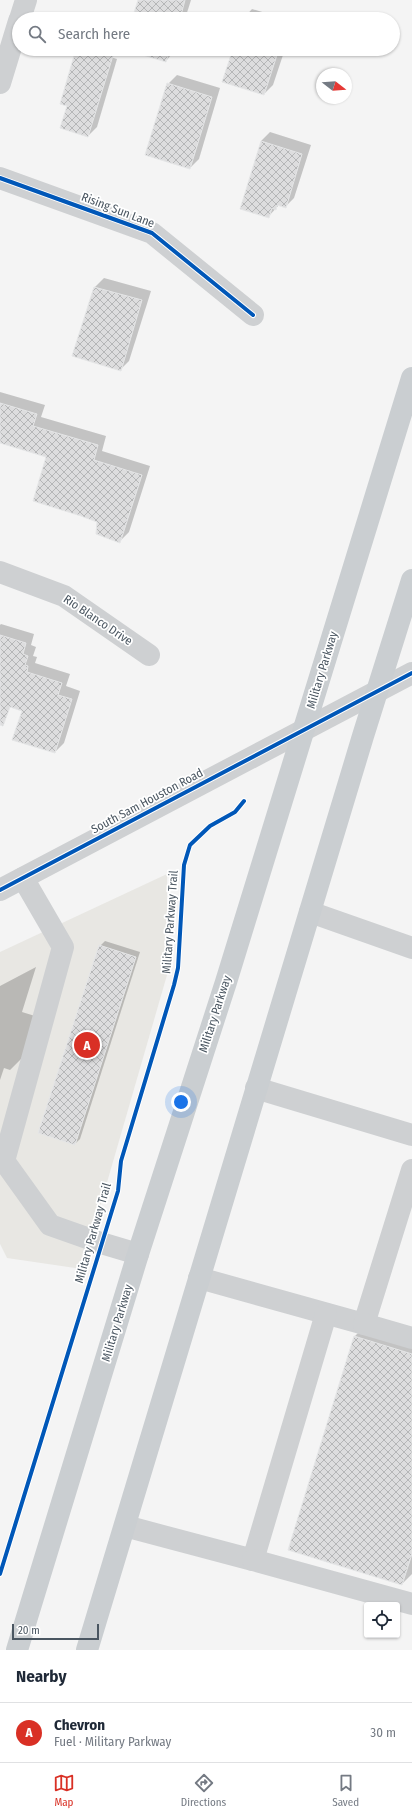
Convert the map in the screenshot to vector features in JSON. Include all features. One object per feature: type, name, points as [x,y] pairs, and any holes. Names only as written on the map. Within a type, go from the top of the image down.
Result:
[{"type":"main road","name":"Military Parkway","points":[[17,1650],[138,1254],[223,990],[412,378]]},
{"type":"main road","points":[[87,1650],[256,1088],[412,580]]},
{"type":"street","points":[[22,12],[26,0]]},
{"type":"street","points":[[0,82],[12,43]]},
{"type":"street","name":"Rising Sun Lane","points":[[0,178],[152,233],[253,315]]},
{"type":"street","name":"Rio Blanco Drive","points":[[0,572],[64,596],[149,655]]},
{"type":"street","name":"South Sam Houston Road","points":[[0,890],[412,674]]},
{"type":"street","points":[[23,878],[62,946],[4,1160],[50,1225],[138,1254]]},
{"type":"street","points":[[310,912],[412,948]]},
{"type":"street","points":[[256,1088],[412,1135]]},
{"type":"street","points":[[364,1324],[412,1170]]},
{"type":"street","points":[[199,1278],[412,1338]]},
{"type":"street","points":[[253,1560],[326,1314]]},
{"type":"street","points":[[125,1526],[412,1604]]},
{"type":"shaded area","points":[[167,874],[167,975],[82,1269],[7,1258],[0,1244],[0,952]]},
{"type":"building","points":[[138,0],[185,0],[182,12],[134,12]]},
{"type":"building","points":[[74,56],[113,56],[88,137],[60,128],[67,106],[60,104]]},
{"type":"building","points":[[147,56],[168,56],[166,62]]},
{"type":"building","points":[[231,56],[277,56],[264,95],[222,82]]},
{"type":"building","points":[[167,83],[212,97],[190,169],[145,155]]},
{"type":"building","points":[[261,141],[302,154],[286,208],[277,205],[276,210],[272,208],[269,218],[240,209]]},
{"type":"building","points":[[94,287],[142,300],[121,371],[72,356]]},
{"type":"building","points":[[0,403],[37,414],[33,426],[98,445],[94,460],[142,475],[120,543],[96,534],[97,522],[33,501],[46,457],[0,443]]},
{"type":"building","points":[[0,635],[26,643],[23,654],[28,656],[25,665],[28,666],[27,672],[62,683],[58,695],[72,699],[55,753],[12,740],[22,711],[10,707],[3,726],[0,725]]},
{"type":"building","points":[[99,945],[136,957],[75,1145],[38,1133]]},
{"type":"building","points":[[354,1336],[412,1354],[412,1554],[402,1585],[288,1550]]},
{"type":"cycle path","points":[[0,178],[152,233],[253,315]]},
{"type":"cycle path","points":[[0,890],[412,673]]},
{"type":"cycle path","name":"Military Parkway Trail","points":[[0,1574],[118,1191],[121,1161],[174,985],[178,968],[184,865],[190,845],[210,826],[235,812],[244,801]]},
{"type":"place","name":"Chevron","points":[[87,1045]]}]
